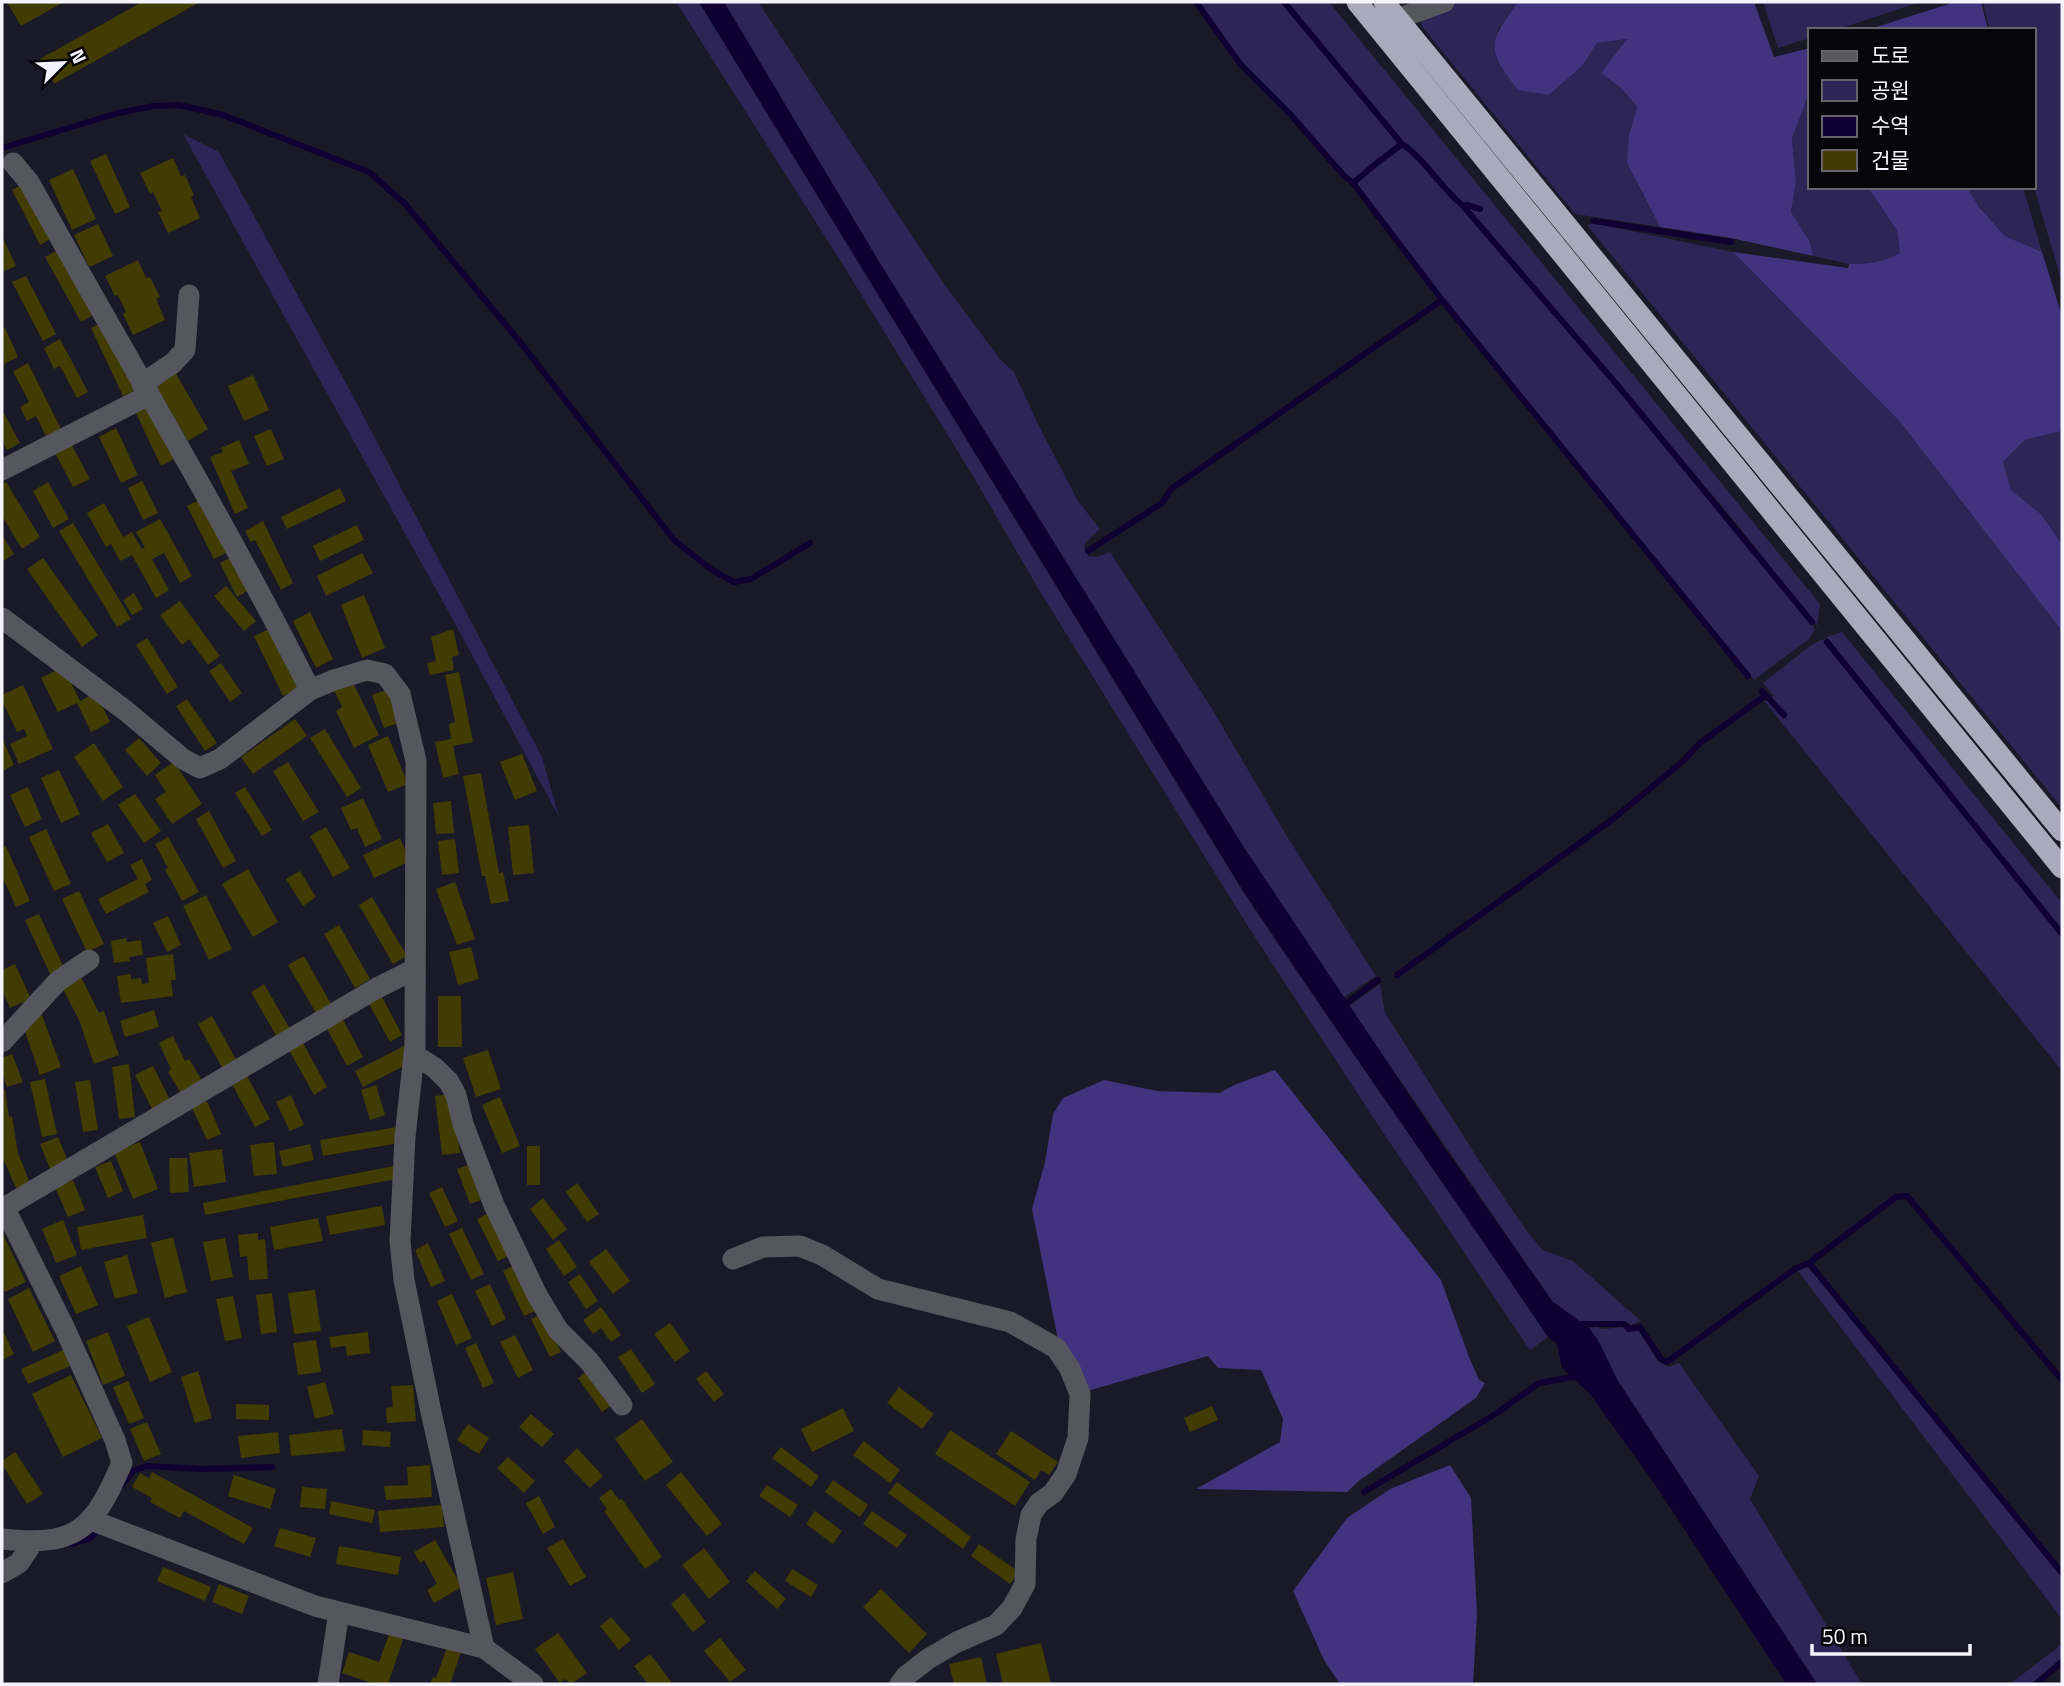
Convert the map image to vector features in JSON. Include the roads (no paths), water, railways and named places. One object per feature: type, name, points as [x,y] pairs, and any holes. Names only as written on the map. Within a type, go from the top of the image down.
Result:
[{"type":"highway","points":[[1357,2],[2062,868]]},
{"type":"highway","points":[[1390,7],[2062,831]]},
{"type":"street","points":[[1390,7],[1444,2]]},
{"type":"street","points":[[13,163],[29,182],[197,476],[310,690]]},
{"type":"street","points":[[2,470],[146,389],[185,350],[188,295]]},
{"type":"street","points":[[2,618],[125,711],[183,759],[200,768],[220,759],[310,690],[367,670],[385,674],[400,694],[415,761],[415,1055],[405,1137],[400,1241],[403,1271],[431,1412],[484,1648]]},
{"type":"street","points":[[2,1042],[58,981],[89,960]]},
{"type":"street","points":[[2,1539],[33,1542],[81,1530],[107,1498],[122,1463],[115,1440],[65,1329],[3,1208],[377,988],[415,970]]},
{"type":"street","points":[[415,1055],[435,1068],[449,1082],[456,1095],[463,1124],[494,1205],[537,1295],[558,1330],[589,1361],[622,1405]]},
{"type":"street","points":[[733,1258],[764,1247],[800,1246],[822,1255],[877,1289],[1010,1322],[1056,1348],[1070,1369],[1080,1394],[1078,1438],[1066,1474],[1054,1493],[1039,1503],[1031,1515],[1025,1584],[1012,1608],[996,1625],[957,1642],[928,1659],[900,1684]]},
{"type":"street","points":[[91,1520],[315,1606],[484,1648],[533,1684]]},
{"type":"street","points":[[2,1573],[19,1563],[33,1542]]},
{"type":"street","points":[[328,1684],[338,1612]]},
{"type":"water","points":[[699,2],[724,2],[878,260],[1243,846],[1436,1135],[1552,1301],[1589,1328],[1598,1340],[1618,1381],[1817,1684],[1786,1684],[1654,1483],[1590,1394],[1562,1368],[1557,1344],[1548,1337],[1242,889]]},
{"type":"waterway","points":[[1196,2],[1241,65],[1353,183],[1442,300],[1748,676]]},
{"type":"waterway","points":[[1284,2],[1402,144],[1419,158],[1463,206],[1619,387],[1812,622]]},
{"type":"waterway","points":[[2,148],[118,113],[154,106],[179,105],[223,115],[369,172],[405,204],[520,342],[674,540],[712,570],[734,582],[751,579],[810,543]]},
{"type":"waterway","points":[[1353,183],[1402,144]]},
{"type":"waterway","points":[[1463,206],[1480,209]]},
{"type":"waterway","points":[[1594,221],[1731,242]]},
{"type":"waterway","points":[[1088,551],[1162,503],[1171,489],[1442,300]]},
{"type":"waterway","points":[[1827,642],[2062,934]]},
{"type":"waterway","points":[[1762,691],[1784,715]]},
{"type":"waterway","points":[[1397,975],[1613,819],[1682,762],[1700,743],[1766,695]]},
{"type":"waterway","points":[[1340,1008],[1378,980]]},
{"type":"waterway","points":[[1578,1324],[1624,1324],[1629,1329],[1640,1327],[1661,1359],[1667,1362],[1796,1268],[1809,1263],[1896,1197],[1907,1196],[2062,1380]]},
{"type":"waterway","points":[[1809,1263],[2062,1573]]},
{"type":"waterway","points":[[1364,1492],[1497,1413],[1539,1383],[1578,1376]]},
{"type":"waterway","points":[[122,1485],[133,1471],[147,1466],[204,1469],[272,1467]]},
{"type":"waterway","points":[[70,1544],[89,1539],[99,1528]]},
{"type":"waterway","points":[[2036,1684],[2062,1662]]}]
